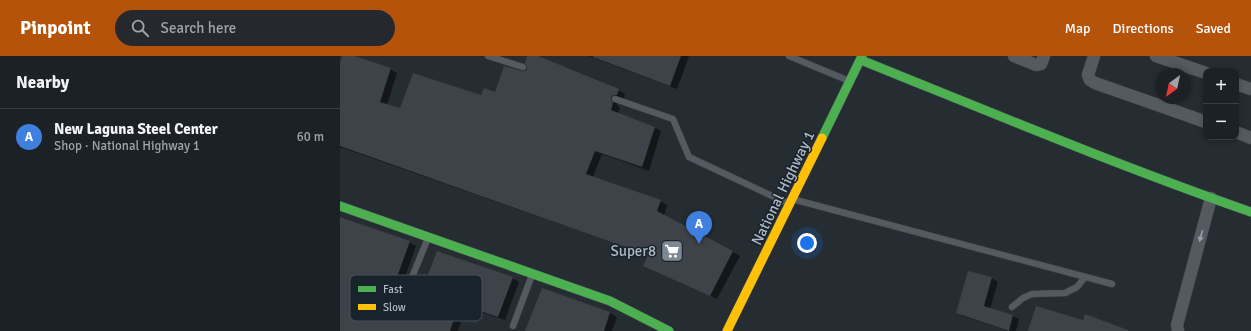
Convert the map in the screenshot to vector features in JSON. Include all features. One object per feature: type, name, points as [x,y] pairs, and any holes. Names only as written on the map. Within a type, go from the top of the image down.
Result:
[{"type":"main road","name":"National Highway 1","points":[[727,331],[862,58]]},
{"type":"main road","points":[[862,58],[1039,132],[1210,198],[1251,212]]},
{"type":"main road","points":[[340,206],[610,301],[669,331]]},
{"type":"street","points":[[1014,56],[1036,65],[1043,60]]},
{"type":"street","points":[[1094,56],[1088,75],[1090,80],[1095,83],[1203,121]]},
{"type":"street","points":[[1156,56],[1203,73]]},
{"type":"street","points":[[1239,85],[1251,89]]},
{"type":"street","points":[[1239,133],[1251,138]]},
{"type":"street","points":[[1178,331],[1177,325],[1210,198]]},
{"type":"lane","points":[[488,56],[523,67]]},
{"type":"lane","points":[[789,56],[851,81]]},
{"type":"lane","points":[[615,99],[673,118],[689,157],[791,202],[1112,284]]},
{"type":"lane","points":[[413,275],[428,237]]},
{"type":"lane","points":[[513,326],[532,274]]},
{"type":"lane","points":[[1012,307],[1032,294],[1065,293],[1077,288],[1085,277]]},
{"type":"building","points":[[342,56],[355,56],[391,68],[380,102],[400,108],[413,73],[481,95],[484,88],[495,92],[504,66],[526,71],[527,66],[525,63],[527,56],[538,56],[619,89],[617,95],[611,97],[613,103],[611,110],[655,127],[642,167],[595,151],[586,174],[661,200],[657,211],[733,251],[710,296],[643,266],[648,255],[340,146],[340,62]]},
{"type":"building","points":[[593,56],[681,56],[670,86]]},
{"type":"building","points":[[340,217],[410,241],[398,275],[350,275],[350,321],[453,321],[450,331],[340,331]]},
{"type":"building","points":[[437,251],[513,277],[498,317],[482,312],[482,275],[428,275]]},
{"type":"building","points":[[968,271],[992,277],[984,306],[1013,315],[1009,331],[956,313]]},
{"type":"building","points":[[542,288],[610,312],[604,331],[525,331]]},
{"type":"building","points":[[1036,306],[1083,320],[1085,314],[1128,331],[1028,331]]},
{"type":"traffic: fast","points":[[822,138],[862,56]]},
{"type":"traffic: fast","points":[[861,60],[1006,119],[1251,212]]},
{"type":"traffic: fast","points":[[340,206],[610,301],[669,331]]},
{"type":"traffic: slow","points":[[727,331],[822,138]]},
{"type":"place","name":"New Laguna Steel Center","points":[[699,244]]},
{"type":"place","name":"Super8","points":[[672,251]]}]
